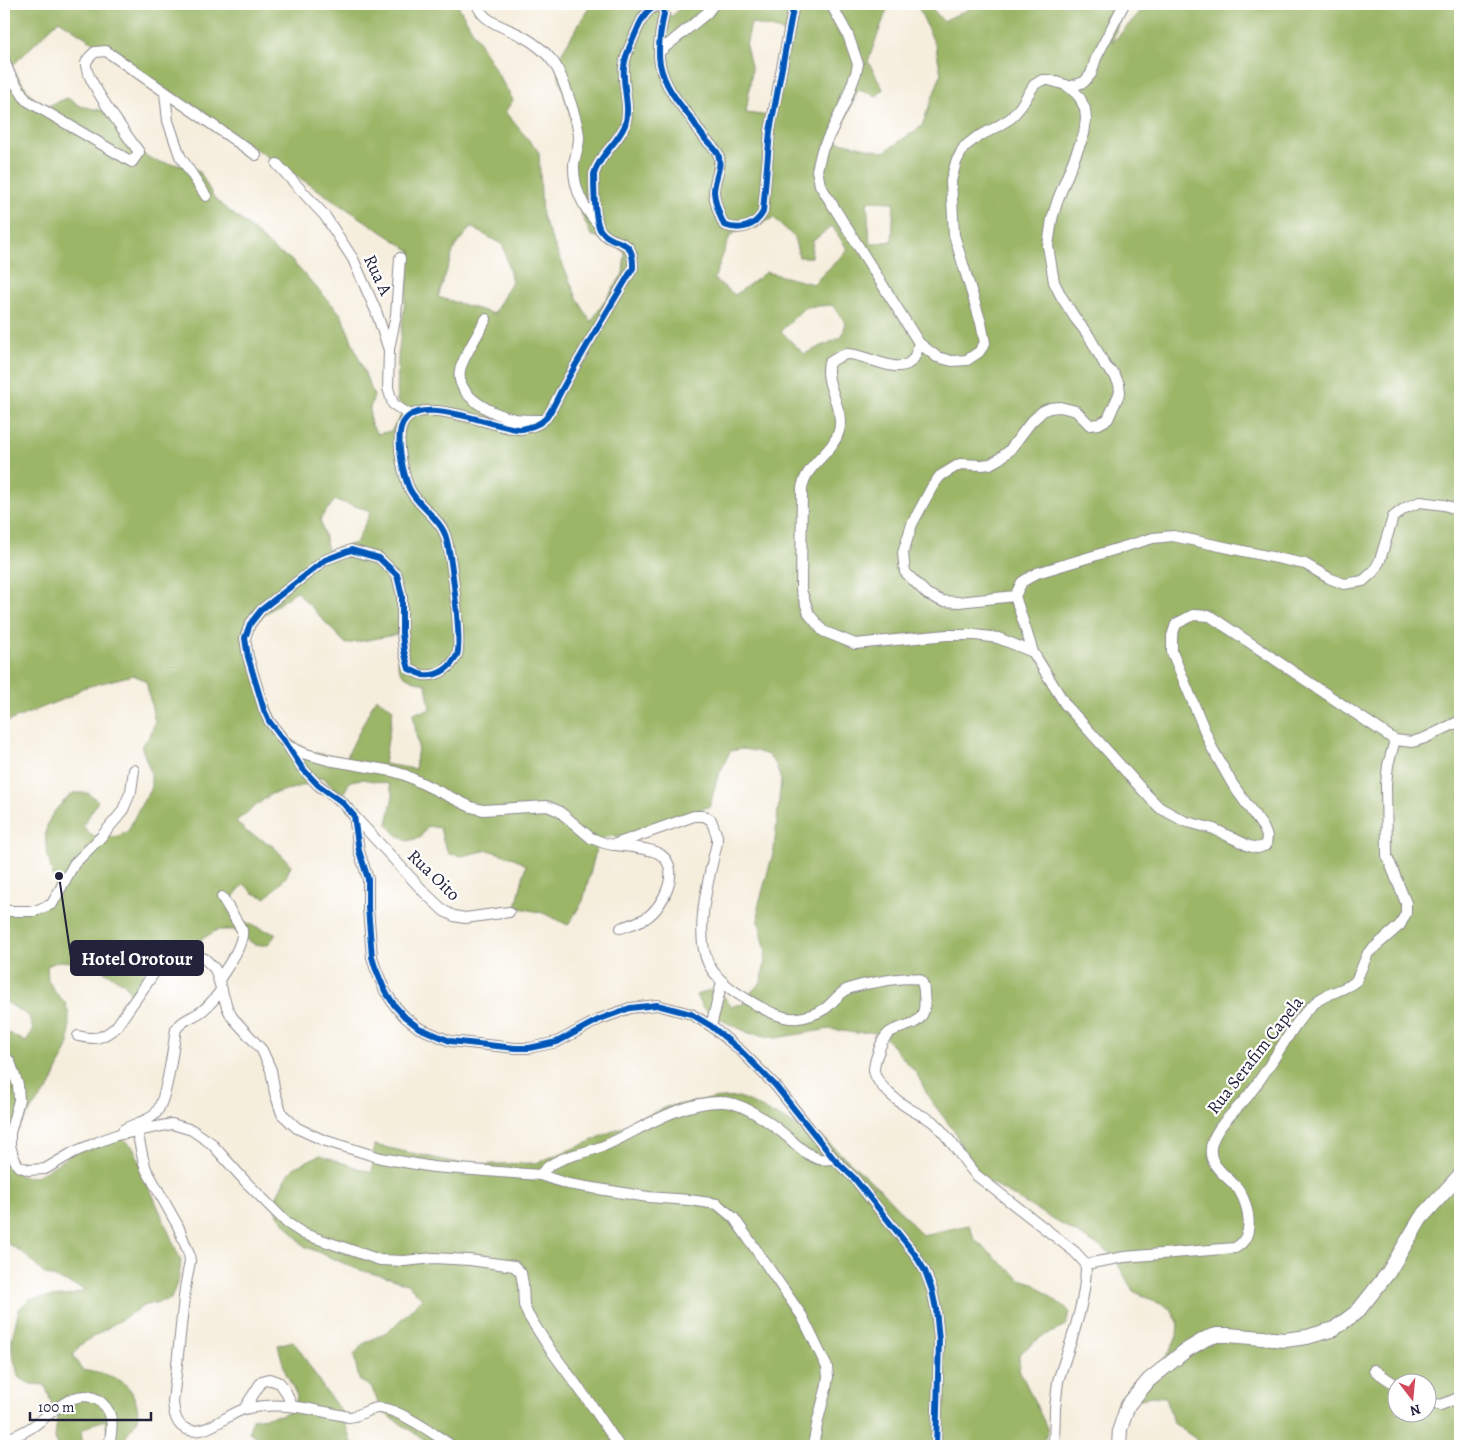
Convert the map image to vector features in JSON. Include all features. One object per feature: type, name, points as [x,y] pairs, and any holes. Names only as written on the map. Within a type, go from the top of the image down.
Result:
[{"type":"street","points":[[410,415],[430,410],[453,412],[519,430],[543,420],[552,408],[633,268],[634,258],[630,249],[601,232],[597,223],[587,211],[578,191],[574,176],[574,162],[579,132],[570,100],[555,64],[547,55],[522,36],[488,20],[477,4]]},
{"type":"street","points":[[659,52],[707,13],[714,4]]},
{"type":"street","points":[[597,223],[594,174],[596,166],[620,134],[625,124],[627,113],[624,65],[628,49],[640,23],[650,10],[659,5],[663,9],[664,14],[659,52],[663,73],[675,98],[704,138],[718,153],[719,167],[714,190],[717,209],[724,225],[733,228],[748,226],[759,221],[763,212],[770,130],[794,4]]},
{"type":"street","points":[[831,4],[848,35],[858,64],[845,104],[822,150],[817,170],[818,179],[919,344],[937,357],[952,361],[967,360],[979,352],[985,343],[981,323],[954,235],[951,181],[956,162],[964,147],[977,137],[1011,118],[1034,85],[1042,80],[1049,80],[1068,87],[1080,98],[1085,109],[1084,134],[1058,199],[1052,219],[1048,246],[1054,282],[1074,318],[1089,336],[1106,367],[1114,374],[1119,384],[1120,392],[1108,420],[1090,425],[1076,411],[1060,407],[1050,408],[1043,411],[1031,422],[1009,451],[999,459],[990,464],[960,464],[940,476],[912,524],[903,553],[905,572],[927,594],[942,601],[959,602],[1015,596]]},
{"type":"street","points":[[1068,87],[1084,82],[1091,74],[1096,58],[1122,5]]},
{"type":"street","points":[[4,60],[10,75],[26,100],[132,162],[139,152],[93,84],[86,66],[86,61],[95,52],[106,51],[256,155]]},
{"type":"street","points":[[165,93],[168,121],[180,156],[206,196]]},
{"type":"street","name":"Rua A","points":[[276,164],[324,216],[353,259],[376,311],[389,350],[388,388],[393,404],[410,415]]},
{"type":"street","points":[[389,350],[396,315],[400,258]]},
{"type":"street","points":[[486,319],[460,368],[459,378],[463,389],[468,396],[492,412],[514,419],[543,420]]},
{"type":"street","points":[[919,344],[914,358],[904,366],[896,367],[850,354],[842,355],[830,362],[827,370],[840,428],[837,439],[807,474],[802,488],[801,590],[809,614],[823,631],[855,644],[947,635],[975,635],[998,638],[1032,652]]},
{"type":"street","name":"Rua Oito","points":[[410,415],[402,423],[400,456],[410,489],[440,524],[449,546],[455,590],[458,654],[448,668],[436,675],[423,675],[409,669],[404,652],[402,596],[397,575],[379,558],[351,550],[324,560],[261,610],[250,624],[245,638],[248,657],[269,721],[302,768],[318,785],[342,802],[425,893],[444,911],[454,916],[465,918],[508,912]]},
{"type":"street","points":[[1460,510],[1444,505],[1420,502],[1404,508],[1393,517],[1380,560],[1374,571],[1363,581],[1344,584],[1329,578],[1305,564],[1173,536],[1153,538],[1037,573],[1022,582],[1015,596],[1032,652],[1065,704],[1160,808],[1184,821],[1214,829],[1249,846],[1258,848],[1266,845],[1267,836],[1233,785],[1212,748],[1172,652],[1172,636],[1176,624],[1193,616],[1210,616],[1395,740],[1412,742],[1426,738],[1460,721]]},
{"type":"street","name":"Rua Serafim Capela","points":[[1086,1264],[1124,1257],[1235,1248],[1246,1238],[1248,1215],[1244,1199],[1238,1188],[1218,1170],[1212,1159],[1211,1146],[1216,1132],[1250,1094],[1302,1017],[1315,1003],[1326,995],[1356,981],[1368,953],[1400,925],[1406,913],[1404,895],[1387,856],[1386,784],[1388,765],[1395,740]]},
{"type":"street","points":[[288,746],[306,754],[328,760],[399,773],[471,807],[483,810],[547,806],[554,808],[591,838],[604,843],[649,850],[660,854],[668,860],[671,873],[665,896],[656,909],[646,918],[622,928]]},
{"type":"street","points":[[4,911],[35,911],[52,904],[74,864],[101,837],[122,812],[131,791],[134,770]]},
{"type":"street","points":[[354,816],[359,851],[368,879],[368,908],[374,967],[385,991],[395,1006],[419,1028],[450,1040],[529,1048],[557,1042],[600,1019],[630,1008],[657,1005],[691,1014],[712,1026],[740,1050],[775,1085],[834,1159],[854,1178],[914,1253],[925,1271],[936,1309],[939,1340],[936,1446]]},
{"type":"street","points":[[613,845],[694,816],[704,816],[711,820],[718,843],[707,887],[702,940],[710,966],[722,982],[737,994],[757,1005],[782,1016],[797,1018],[826,1008],[848,989],[873,982],[915,978],[923,985],[926,1003],[923,1015],[911,1025],[888,1035],[881,1043],[874,1071],[878,1080],[894,1098],[934,1123],[976,1175],[1075,1252],[1086,1264],[1084,1297],[1057,1388],[1054,1408],[1054,1446]]},
{"type":"street","points":[[116,1135],[124,1128],[152,1117],[158,1112],[163,1100],[176,1029],[179,1024],[212,1003],[237,949],[243,934],[242,930],[222,897]]},
{"type":"street","points":[[78,1036],[91,1039],[108,1034],[116,1027],[159,966],[173,956],[194,955],[205,959],[215,969],[232,1017],[262,1050],[270,1070],[282,1114],[297,1128],[322,1140],[381,1158],[433,1167],[540,1175],[568,1184],[648,1197],[718,1204],[734,1218],[802,1316],[827,1367],[826,1389],[813,1446]]},
{"type":"street","points":[[712,1026],[722,982]]},
{"type":"street","points":[[4,1055],[10,1062],[18,1085],[19,1100],[10,1133],[10,1145],[18,1166],[29,1170],[45,1169],[74,1152],[116,1135],[172,1124],[192,1130],[211,1143],[245,1181],[287,1223],[304,1234],[380,1260],[404,1261],[434,1258],[514,1266],[521,1273],[524,1284],[524,1305],[528,1315],[618,1446]]},
{"type":"street","points":[[540,1175],[545,1169],[559,1160],[606,1145],[674,1112],[693,1105],[709,1102],[724,1102],[749,1111],[772,1124],[811,1155],[822,1160],[834,1159]]},
{"type":"street","points":[[4,1119],[15,1116]]},
{"type":"street","points":[[137,1131],[146,1169],[178,1226],[189,1254],[190,1261],[185,1288],[173,1402],[174,1414],[179,1425],[190,1431],[199,1430],[213,1426],[244,1409],[271,1405],[292,1406],[349,1417],[374,1409],[388,1410],[433,1432],[452,1446]]},
{"type":"street","points":[[1119,1446],[1120,1429],[1128,1405],[1150,1380],[1185,1351],[1207,1338],[1217,1335],[1285,1340],[1306,1337],[1334,1329],[1358,1311],[1388,1273],[1421,1218],[1460,1175]]},
{"type":"street","points":[[1374,1370],[1386,1378]]},
{"type":"street","points":[[244,1409],[262,1382],[269,1380],[280,1383],[292,1406]]},
{"type":"street","points":[[4,1440],[32,1428],[71,1399],[84,1396],[95,1398],[104,1405],[110,1414],[112,1424],[109,1446]]},
{"type":"street","points":[[1436,1404],[1441,1405],[1460,1397]]},
{"type":"green space","points":[[4,4],[457,4],[513,100],[505,112],[539,152],[542,216],[577,298],[591,322],[623,274],[625,254],[618,244],[591,235],[572,192],[573,138],[570,113],[555,64],[591,4],[652,4],[672,16],[684,4],[889,4],[868,61],[883,89],[877,96],[858,90],[836,141],[884,152],[922,126],[941,74],[936,47],[917,4],[930,4],[943,21],[980,4],[1124,4],[1112,43],[1147,4],[1460,4],[1460,1446],[1198,1446],[1196,1439],[1173,1423],[1166,1397],[1151,1396],[1138,1400],[1131,1389],[1139,1377],[1152,1371],[1171,1350],[1177,1336],[1178,1322],[1171,1309],[1133,1291],[1112,1254],[984,1179],[973,1169],[954,1131],[929,1098],[917,1074],[882,1034],[855,1033],[829,1029],[776,1038],[749,1033],[713,1016],[702,1007],[696,995],[710,990],[723,995],[731,1006],[744,1004],[752,991],[762,981],[766,952],[759,922],[758,907],[774,850],[781,780],[776,765],[768,755],[742,749],[730,751],[717,779],[710,806],[633,835],[605,837],[597,847],[583,901],[568,925],[543,913],[516,907],[526,865],[514,858],[488,850],[462,856],[449,854],[440,828],[427,826],[420,838],[407,841],[396,834],[387,824],[393,796],[389,784],[363,779],[350,781],[344,793],[332,787],[323,777],[299,787],[271,794],[236,821],[247,832],[272,845],[291,865],[286,877],[266,898],[253,893],[244,884],[232,900],[233,909],[238,920],[276,934],[268,945],[255,945],[234,930],[217,930],[187,948],[175,952],[132,995],[124,983],[100,969],[72,962],[59,961],[47,966],[48,980],[55,992],[65,1002],[69,1015],[69,1044],[50,1087],[32,1108],[12,1138],[9,1151],[11,1164],[20,1176],[33,1177],[46,1171],[82,1147],[123,1138],[134,1148],[181,1261],[179,1277],[171,1299],[143,1306],[80,1345],[73,1356],[82,1370],[105,1374],[119,1380],[130,1390],[137,1405],[138,1416],[136,1423],[126,1437],[125,1446],[106,1446],[108,1434],[105,1420],[81,1431],[83,1446],[57,1446],[55,1439],[57,1419],[45,1385],[31,1384],[19,1378],[12,1352],[12,1338],[19,1309],[29,1299],[72,1295],[86,1290],[43,1273],[23,1253],[4,1241],[4,1110],[8,1102],[9,1089],[4,1084],[4,1036],[6,1038],[9,1033],[26,1042],[33,1030],[29,1016],[4,1001],[4,900],[11,905],[25,908],[38,904],[57,892],[46,841],[47,826],[51,816],[73,793],[88,793],[98,801],[83,826],[92,836],[116,837],[128,831],[151,788],[151,773],[141,746],[150,736],[155,722],[146,681],[133,675],[82,688],[71,696],[4,723]],"holes":[[[59,20],[411,251],[398,357],[397,402],[405,409],[391,431],[377,434],[370,422],[370,408],[374,396],[341,314],[290,259],[277,252],[213,196],[200,172],[187,166],[159,162],[146,156],[125,135],[108,112],[80,106],[67,98],[41,109],[11,67]],[[751,23],[785,32],[770,116],[746,113],[752,70],[746,46]],[[867,201],[894,202],[892,241],[870,244]],[[774,218],[794,237],[799,257],[811,257],[813,241],[832,226],[848,250],[813,284],[766,272],[735,295],[714,279],[730,236]],[[471,227],[503,245],[512,281],[494,314],[438,297],[454,249]],[[832,305],[846,323],[842,337],[804,354],[781,331],[805,307]],[[335,500],[371,511],[356,543],[328,550],[320,519]],[[296,591],[346,644],[400,634],[399,668],[407,677],[426,684],[430,710],[413,713],[418,747],[415,769],[384,764],[393,709],[376,698],[346,758],[311,752],[286,737],[278,725],[248,650],[249,630],[259,619]]]},
{"type":"green space","points":[[739,1097],[824,1139],[879,1188],[922,1235],[969,1225],[975,1240],[1020,1279],[1033,1283],[1069,1311],[1066,1326],[1041,1337],[1019,1354],[1019,1369],[1048,1430],[1040,1444],[1031,1446],[1030,1442],[1029,1446],[425,1446],[428,1442],[383,1412],[371,1387],[359,1380],[354,1355],[363,1344],[390,1330],[422,1299],[409,1285],[357,1269],[304,1246],[278,1215],[274,1202],[286,1177],[295,1167],[320,1155],[372,1173],[374,1145],[467,1165],[536,1163],[582,1145],[666,1107],[710,1099]]},
{"type":"green space","points":[[293,1341],[324,1389],[341,1411],[351,1442],[361,1446],[274,1446],[249,1432],[252,1419],[281,1415],[294,1409],[297,1396],[285,1371],[278,1345]]},
{"type":"cycle path","points":[[794,4],[770,131],[763,212],[760,217],[746,226],[736,228],[724,225],[715,201],[714,192],[719,168],[718,154],[676,99],[662,72],[659,52],[664,14],[663,9],[659,5],[645,15],[629,48],[624,67],[627,118],[622,131],[600,160],[594,174],[595,204],[597,220],[601,231],[606,236],[627,246],[632,257],[633,268],[575,366],[550,413],[538,424],[521,429],[452,413],[433,411],[417,412],[406,419],[400,433],[400,446],[401,461],[407,482],[412,494],[441,526],[450,555],[455,594],[458,647],[457,655],[448,668],[434,675],[421,675],[409,669],[404,651],[402,596],[397,575],[379,558],[351,550],[325,560],[261,610],[250,624],[245,638],[248,657],[269,721],[302,768],[318,785],[342,802],[354,816],[359,851],[368,879],[372,957],[385,991],[395,1006],[419,1028],[450,1041],[515,1048],[529,1048],[557,1042],[600,1019],[630,1008],[657,1005],[691,1014],[711,1026],[740,1050],[775,1085],[834,1159],[854,1178],[914,1253],[925,1271],[936,1309],[939,1340],[936,1446]]},
{"type":"place","name":"Hotel Orotour","points":[[59,876]]}]
